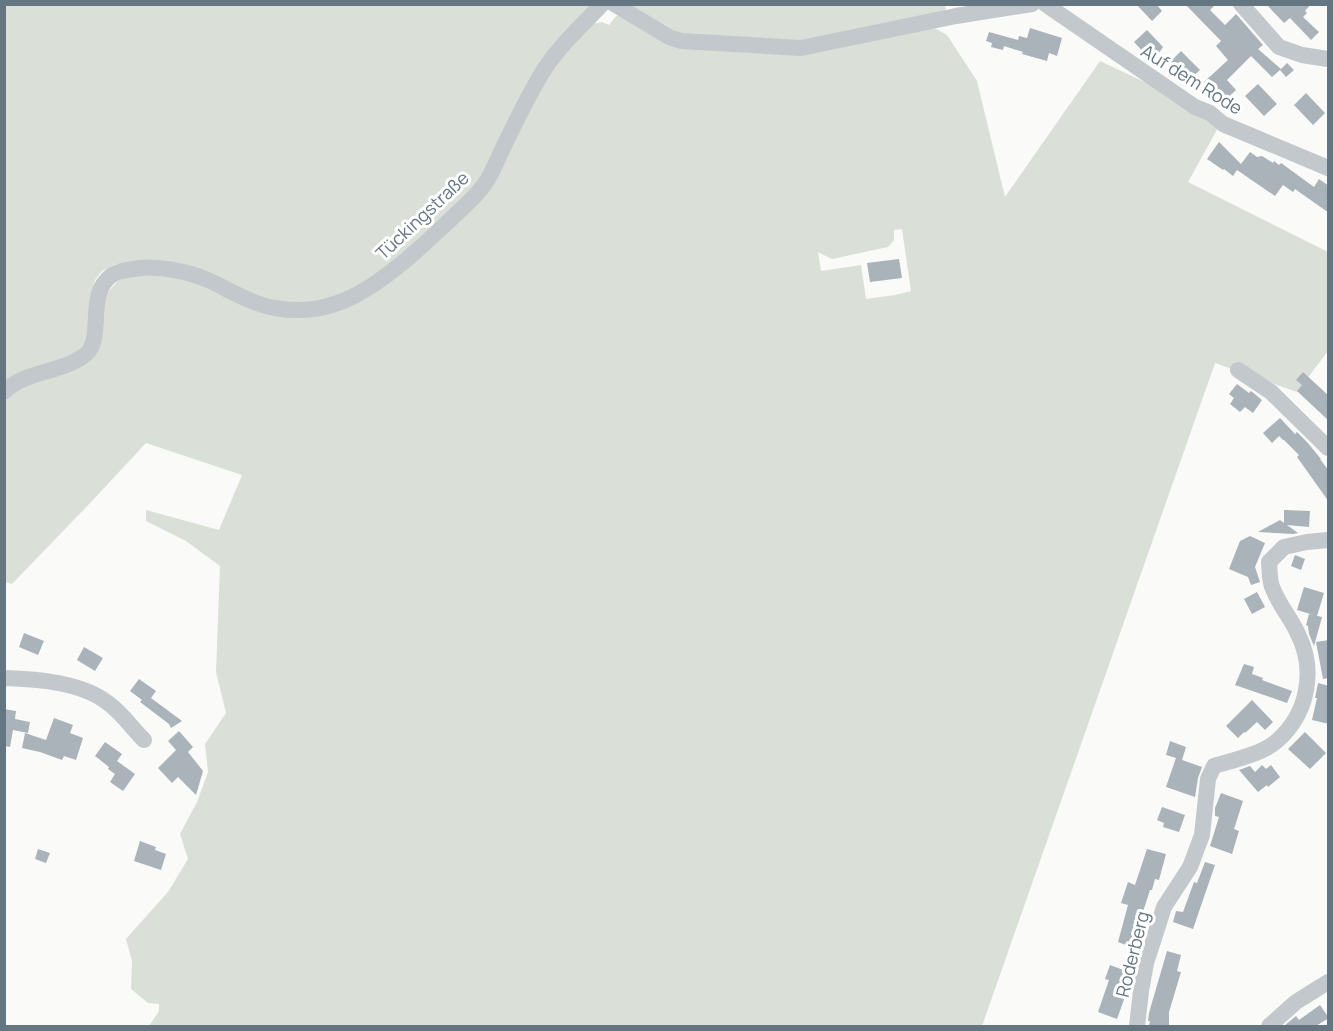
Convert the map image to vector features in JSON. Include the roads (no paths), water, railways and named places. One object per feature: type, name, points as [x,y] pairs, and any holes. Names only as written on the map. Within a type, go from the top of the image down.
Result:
[{"type":"street","name":"Tückingstraße","points":[[4,392],[20,381],[72,362],[87,353],[94,338],[97,297],[111,275],[120,271],[143,267],[194,274],[242,297],[275,308],[299,310],[324,308],[354,296],[402,264],[484,185],[526,102],[552,57],[602,4]]},
{"type":"street","points":[[614,4],[669,37],[681,41],[801,48],[956,16],[1032,4]]},
{"type":"street","name":"Auf dem Rode","points":[[1045,4],[1195,107],[1210,113],[1222,124],[1329,168]]},
{"type":"street","points":[[1249,8],[1279,47],[1302,55],[1329,59]]},
{"type":"street","points":[[1238,370],[1271,392],[1329,448]]},
{"type":"street","name":"Roderberg","points":[[1137,1026],[1146,963],[1164,907],[1190,867],[1202,835],[1208,779],[1214,766],[1251,755],[1277,741],[1295,721],[1306,697],[1308,670],[1305,652],[1299,634],[1272,588],[1269,562],[1284,547],[1329,540]]},
{"type":"street","points":[[4,678],[40,679],[92,694],[106,701],[144,740]]},
{"type":"street","points":[[1269,1026],[1296,1002],[1329,982]]}]
